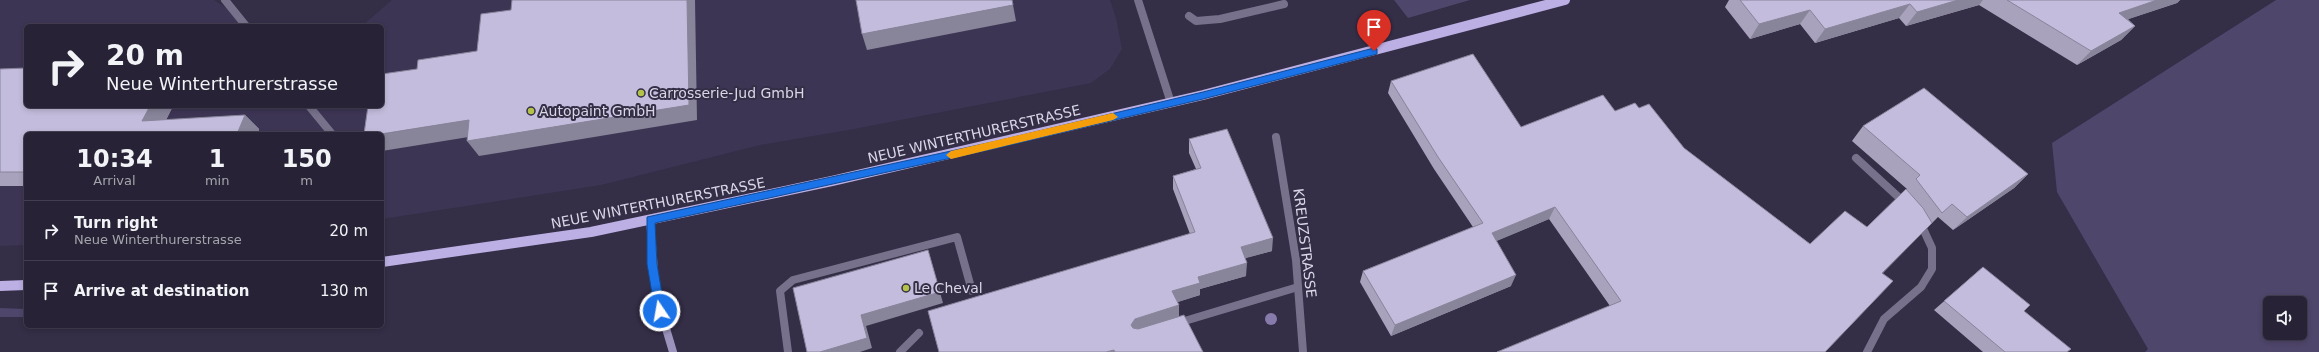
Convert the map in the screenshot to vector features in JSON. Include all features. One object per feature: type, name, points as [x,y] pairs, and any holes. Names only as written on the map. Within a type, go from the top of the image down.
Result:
[{"type":"main road","name":"NEUE WINTERTHURERSTRASSE","points":[[384,262],[523,243],[650,220],[982,148],[1171,103],[1565,0]]},
{"type":"main road","points":[[650,220],[656,296],[673,352]]},
{"type":"main road","points":[[0,286],[24,285]]},
{"type":"street","points":[[225,0],[244,24]]},
{"type":"street","points":[[1138,0],[1171,103]]},
{"type":"street","points":[[1189,16],[1196,21],[1220,19],[1284,4]]},
{"type":"street","points":[[311,108],[330,132]]},
{"type":"street","name":"KREUZSTRASSE","points":[[1276,137],[1296,260],[1304,352]]},
{"type":"street","points":[[1856,158],[1898,196],[1914,213],[1929,240],[1933,253],[1931,274],[1921,289],[1882,321],[1867,352]]},
{"type":"street","points":[[788,352],[780,291],[793,280],[957,237],[972,291]]},
{"type":"street","points":[[1166,327],[1298,287]]},
{"type":"street","points":[[900,352],[919,333]]},
{"type":"shaded area","points":[[0,0],[214,0],[252,24],[24,24],[24,108],[384,108],[384,24],[364,24],[392,0],[1110,0],[1116,18],[1122,49],[1110,69],[1091,83],[854,129],[760,145],[601,185],[384,219],[384,132],[24,132],[24,245],[0,246]]},
{"type":"shaded area","points":[[1394,0],[1470,0],[1408,18]]},
{"type":"shaded area","points":[[2276,0],[2319,0],[2319,352],[2145,352],[2148,349],[2057,192],[2052,143]]},
{"type":"shaded area","points":[[0,308],[24,309],[24,317],[0,317]]},
{"type":"building","points":[[512,0],[687,0],[689,105],[467,141],[469,120],[384,134],[384,132],[364,132],[368,108],[384,108],[384,74],[417,69],[418,60],[477,51],[481,14],[511,10]]},
{"type":"building","points":[[856,0],[1012,0],[1013,5],[862,34]]},
{"type":"building","points":[[1740,0],[1958,0],[1917,12],[1910,4],[1825,29],[1810,10],[1759,24]]},
{"type":"building","points":[[2007,0],[2157,0],[2119,13],[2135,26],[2091,51]]},
{"type":"building","points":[[1473,54],[1521,127],[1603,95],[1615,111],[1635,103],[1639,108],[1649,104],[1684,148],[1810,244],[1845,211],[1867,227],[1906,189],[1923,208],[1932,223],[1882,273],[1893,281],[1825,352],[1497,352],[1621,301],[1555,207],[1492,233],[1516,275],[1395,325],[1363,271],[1483,223],[1438,157],[1391,81]]},
{"type":"building","points":[[24,68],[24,108],[149,108],[142,121],[245,115],[238,132],[24,132],[24,172],[0,172],[0,69]]},
{"type":"building","points":[[1924,88],[2028,174],[1967,217],[1952,204],[1942,213],[1916,179],[1920,175],[1863,126]]},
{"type":"building","points":[[1227,129],[1273,238],[1241,247],[1247,263],[1198,277],[1200,283],[1172,291],[1179,305],[1135,319],[1131,325],[1133,328],[1138,329],[1184,315],[1203,352],[1115,352],[1114,350],[1106,352],[939,352],[928,311],[1195,232],[1173,176],[1201,168],[1189,139]]},
{"type":"building","points":[[928,250],[940,292],[861,315],[867,338],[820,352],[807,352],[793,288]]},
{"type":"building","points":[[1983,267],[2030,305],[2024,311],[2071,349],[2067,352],[2005,352],[1944,301]]},
{"type":"slow traffic","points":[[951,155],[1113,117]]},
{"type":"place","name":"Carrosserie-Jud GmbH","points":[[641,93]]},
{"type":"place","name":"Autopaint GmbH","points":[[531,111]]},
{"type":"place","name":"Le Cheval","points":[[906,288]]},
{"type":"route","points":[[660,311],[656,296],[652,264],[650,220],[997,144],[1285,75],[1374,51]]}]
